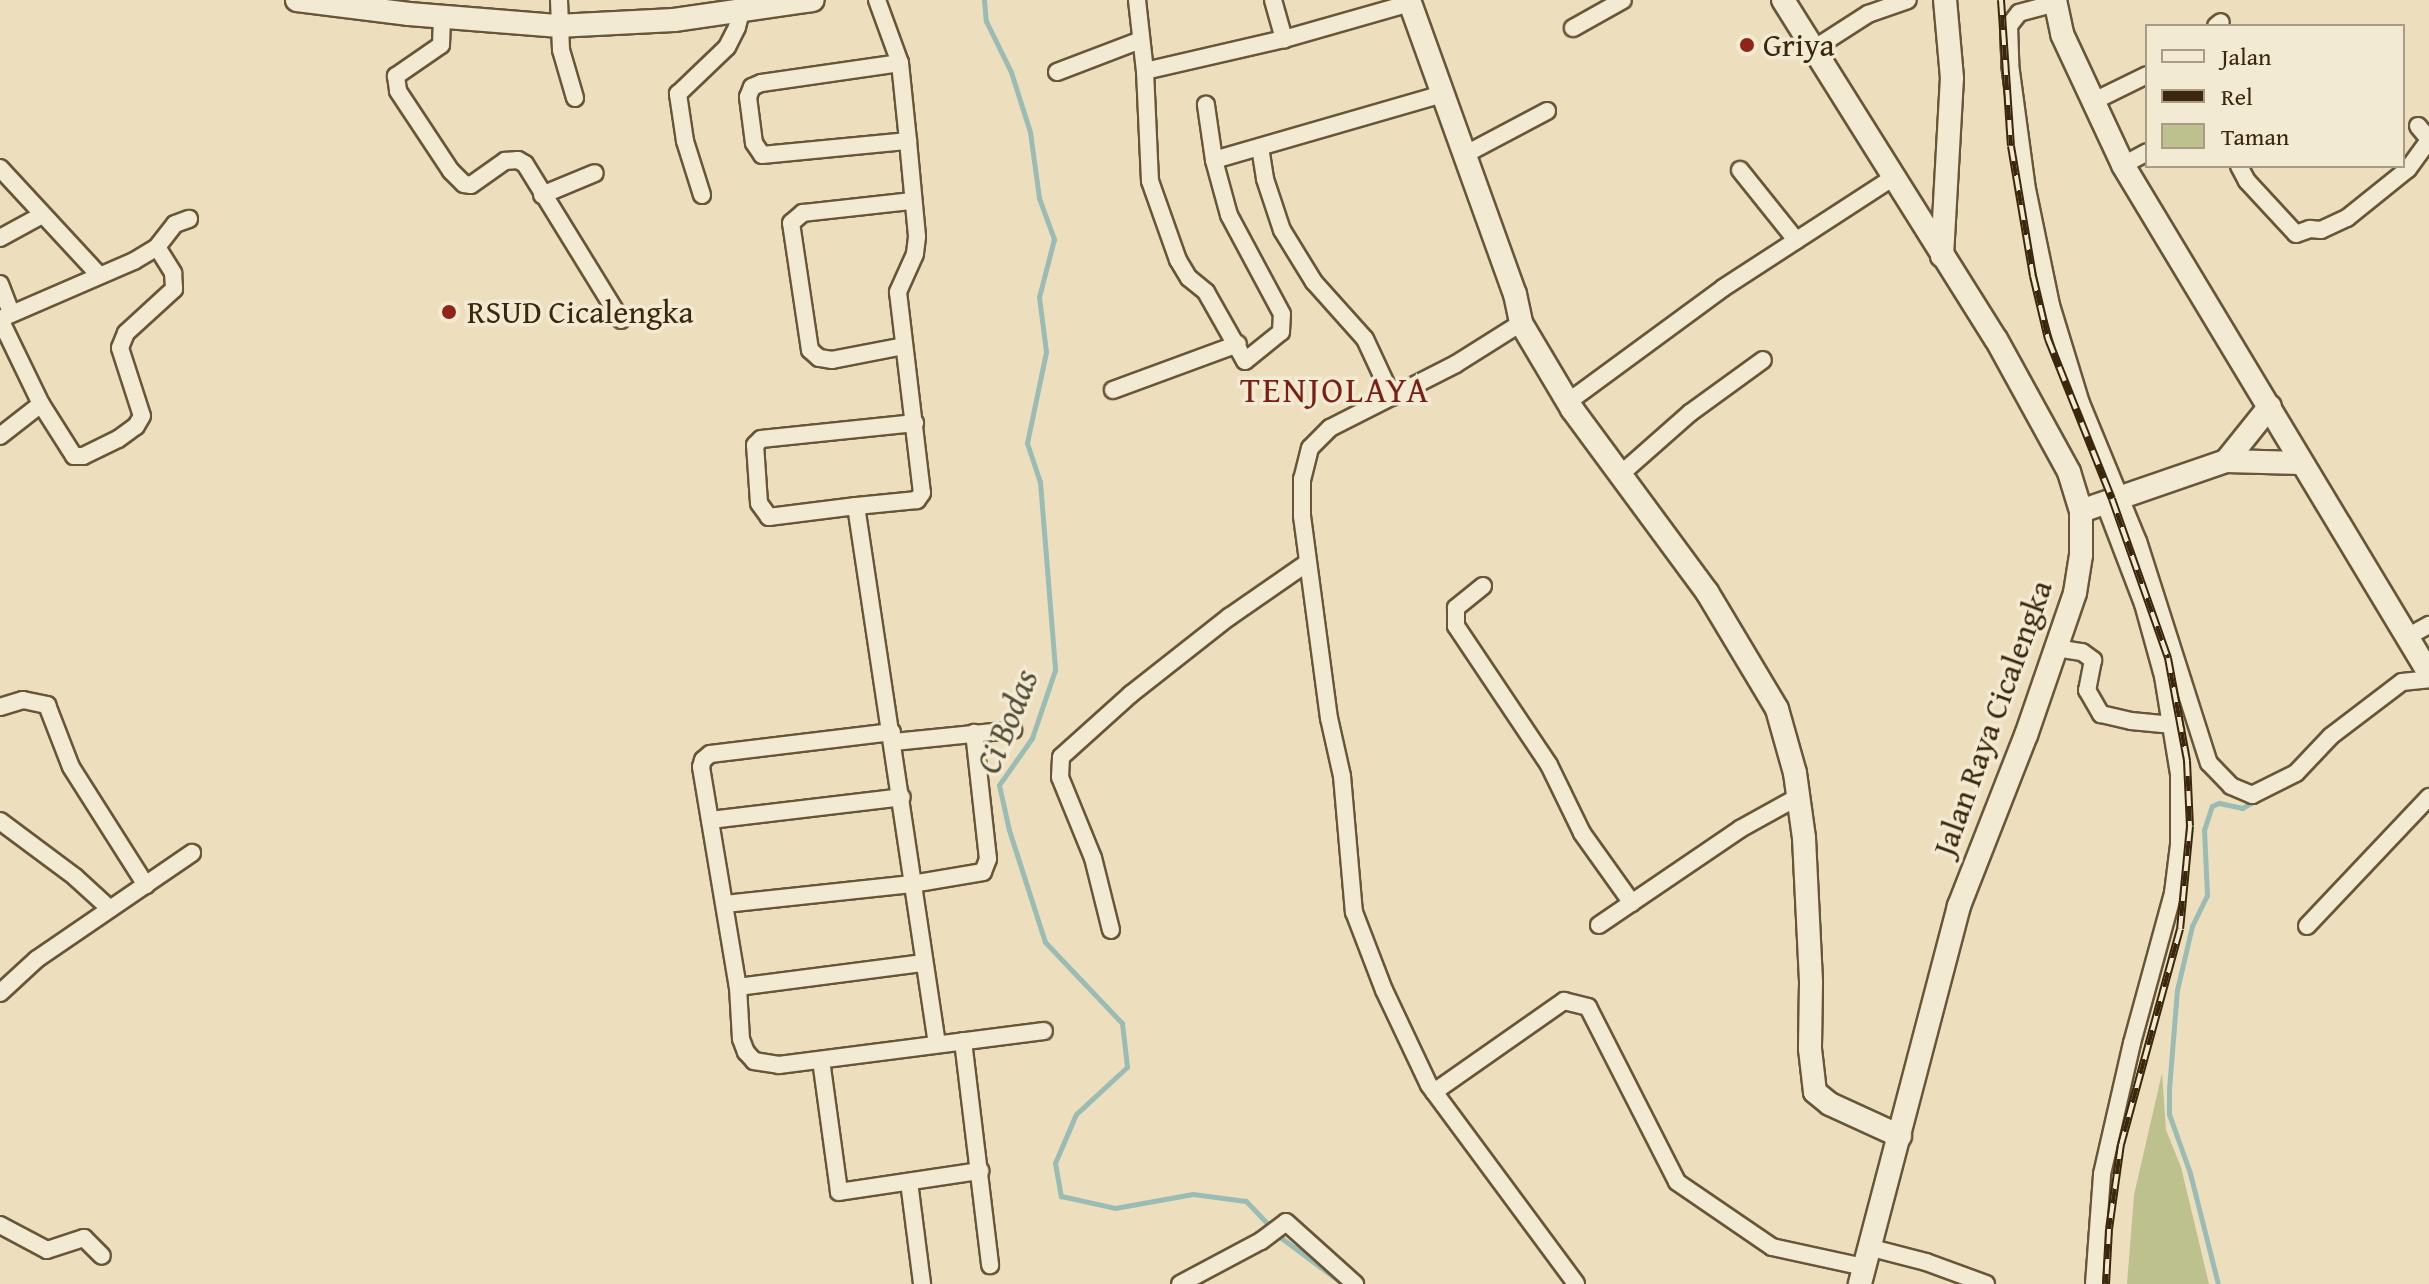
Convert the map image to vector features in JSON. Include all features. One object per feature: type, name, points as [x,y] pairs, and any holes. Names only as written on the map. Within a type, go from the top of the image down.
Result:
[{"type":"street","points":[[297,0],[442,17],[557,26],[674,20],[752,5],[813,0]]},
{"type":"street","points":[[559,0],[557,26],[575,98]]},
{"type":"street","points":[[877,0],[900,63],[908,141],[915,254],[898,292],[915,423],[921,497],[908,502],[769,517],[759,503],[755,445],[761,439],[915,423]]},
{"type":"street","points":[[1137,0],[1145,71],[1150,181],[1169,243],[1189,278],[1206,292],[1245,361],[1273,341],[1283,324],[1272,296],[1236,232],[1214,160],[1206,105]]},
{"type":"street","points":[[1273,0],[1284,39]]},
{"type":"street","points":[[1573,28],[1623,0]]},
{"type":"street","name":"Jalan Raya Cicalengka","points":[[1783,0],[1996,339],[2057,447],[2069,472],[2081,511],[2081,555],[2075,593],[1959,906],[1864,1266]]},
{"type":"street","points":[[1812,50],[1868,14],[1908,0]]},
{"type":"street","points":[[1942,256],[1952,78],[1945,0]]},
{"type":"street","points":[[2094,1284],[2096,1223],[2112,1120],[2173,893],[2179,845],[2179,774],[2173,725],[2143,604],[2081,403],[2051,305],[2027,189],[2016,114],[2009,22],[2019,13],[2056,1],[2062,34],[2123,165],[2429,676],[2402,682],[2376,700],[2281,779],[2252,795],[2231,786],[2209,763],[2138,541],[2111,500]]},
{"type":"street","points":[[1145,71],[1284,39],[1409,2],[1515,294],[1521,323],[1568,402],[1707,592],[1777,709],[1787,740],[1804,838],[1811,983],[1810,1049],[1815,1092],[1830,1104],[1900,1136]]},
{"type":"street","points":[[702,195],[685,141],[678,94],[727,47],[752,5]]},
{"type":"street","points":[[442,17],[441,45],[396,76],[398,91],[460,181],[471,185],[505,161],[518,160],[525,164],[621,320]]},
{"type":"street","points":[[1057,72],[1141,40]]},
{"type":"street","points":[[900,63],[761,83],[752,87],[748,97],[754,143],[762,155],[908,141]]},
{"type":"street","points":[[2092,102],[2145,76]]},
{"type":"street","points":[[1214,160],[1442,94]]},
{"type":"street","points":[[1464,155],[1547,111]]},
{"type":"street","points":[[2240,168],[2247,181],[2296,234],[2310,229],[2321,230],[2347,218],[2408,169],[2425,135]]},
{"type":"street","points":[[1260,147],[1265,179],[1282,230],[1314,282],[1365,339],[1392,397]]},
{"type":"street","points":[[2123,165],[2145,153]]},
{"type":"street","points":[[0,168],[99,275]]},
{"type":"street","points":[[1740,170],[1796,240]]},
{"type":"street","points":[[542,195],[595,173]]},
{"type":"street","points":[[1568,402],[1685,315],[1894,177]]},
{"type":"street","points":[[904,346],[832,360],[819,358],[810,350],[791,223],[803,213],[911,201]]},
{"type":"street","points":[[0,238],[42,215]]},
{"type":"street","points":[[157,247],[173,273],[174,289],[126,333],[120,348],[142,416],[136,426],[118,439],[83,456],[74,456],[7,352],[0,319],[157,247],[175,224],[189,219]]},
{"type":"street","points":[[0,284],[11,312]]},
{"type":"street","points":[[1521,323],[1456,364],[1330,428],[1310,448],[1302,479],[1307,563],[1329,718],[1342,776],[1354,912],[1384,990],[1434,1092],[1576,1284]]},
{"type":"street","points":[[1113,390],[1238,344]]},
{"type":"street","points":[[1622,473],[1690,413],[1763,360]]},
{"type":"street","points":[[0,436],[41,404]]},
{"type":"street","points":[[2226,461],[2270,406]]},
{"type":"street","points":[[2081,511],[2226,461],[2300,463]]},
{"type":"street","points":[[856,506],[937,1044]]},
{"type":"street","points":[[1111,930],[1093,858],[1060,777],[1061,757],[1065,750],[1131,694],[1229,617],[1307,563]]},
{"type":"street","points":[[1483,586],[1456,608],[1456,626],[1549,765],[1582,833],[1632,903]]},
{"type":"street","points":[[2407,637],[2429,625]]},
{"type":"street","points":[[2056,648],[2082,652],[2093,660],[2087,690],[2095,709],[2101,714],[2173,725]]},
{"type":"street","points":[[0,707],[23,700],[47,705],[71,767],[146,885]]},
{"type":"street","points":[[1013,730],[893,737],[710,754],[701,767],[738,987],[741,1039],[754,1061],[779,1065],[1044,1031]]},
{"type":"street","points":[[725,904],[912,884],[975,875],[988,867],[974,733]]},
{"type":"street","points":[[710,820],[902,797]]},
{"type":"street","points":[[2307,926],[2429,797]]},
{"type":"street","points":[[1599,925],[1740,829],[1796,798]]},
{"type":"street","points":[[0,821],[75,877],[110,909]]},
{"type":"street","points":[[0,993],[16,975],[192,853]]},
{"type":"street","points":[[738,987],[923,963]]},
{"type":"street","points":[[1434,1092],[1564,1001],[1588,1007],[1677,1182],[1772,1247],[1864,1266],[1926,1262],[1986,1284]]},
{"type":"street","points":[[963,1041],[990,1265]]},
{"type":"street","points":[[821,1060],[839,1192],[980,1171]]},
{"type":"street","points":[[909,1182],[922,1284]]},
{"type":"street","points":[[1180,1284],[1261,1241],[1286,1222],[1355,1284]]},
{"type":"street","points":[[0,1225],[47,1250],[84,1238],[102,1256]]},
{"type":"green space","points":[[2162,1073],[2166,1130],[2181,1167],[2209,1284],[2127,1284],[2134,1195]]},
{"type":"waterway","name":"Ci Bodas","points":[[984,0],[986,21],[1011,72],[1030,132],[1039,198],[1054,239],[1039,297],[1046,352],[1027,443],[1040,482],[1055,670],[1032,738],[999,785],[1009,830],[1045,942],[1122,1023],[1127,1067],[1076,1114],[1055,1163],[1061,1196],[1115,1208],[1193,1194],[1246,1201],[1280,1237],[1343,1284]]},
{"type":"waterway","points":[[2218,1284],[2190,1173],[2169,1114],[2169,1089],[2177,990],[2192,926],[2207,895],[2204,830],[2212,806],[2219,803],[2242,808],[2255,801]]},
{"type":"railway","points":[[2001,0],[2011,146],[2033,276],[2048,339],[2112,499],[2168,658],[2187,761],[2190,826],[2180,929],[2121,1144],[2109,1229],[2106,1284]]},
{"type":"place","name":"Griya","points":[[1747,45]]},
{"type":"place","name":"RSUD Cicalengka","points":[[449,312]]},
{"type":"district","name":"TENJOLAYA","points":[[1335,389]]}]
